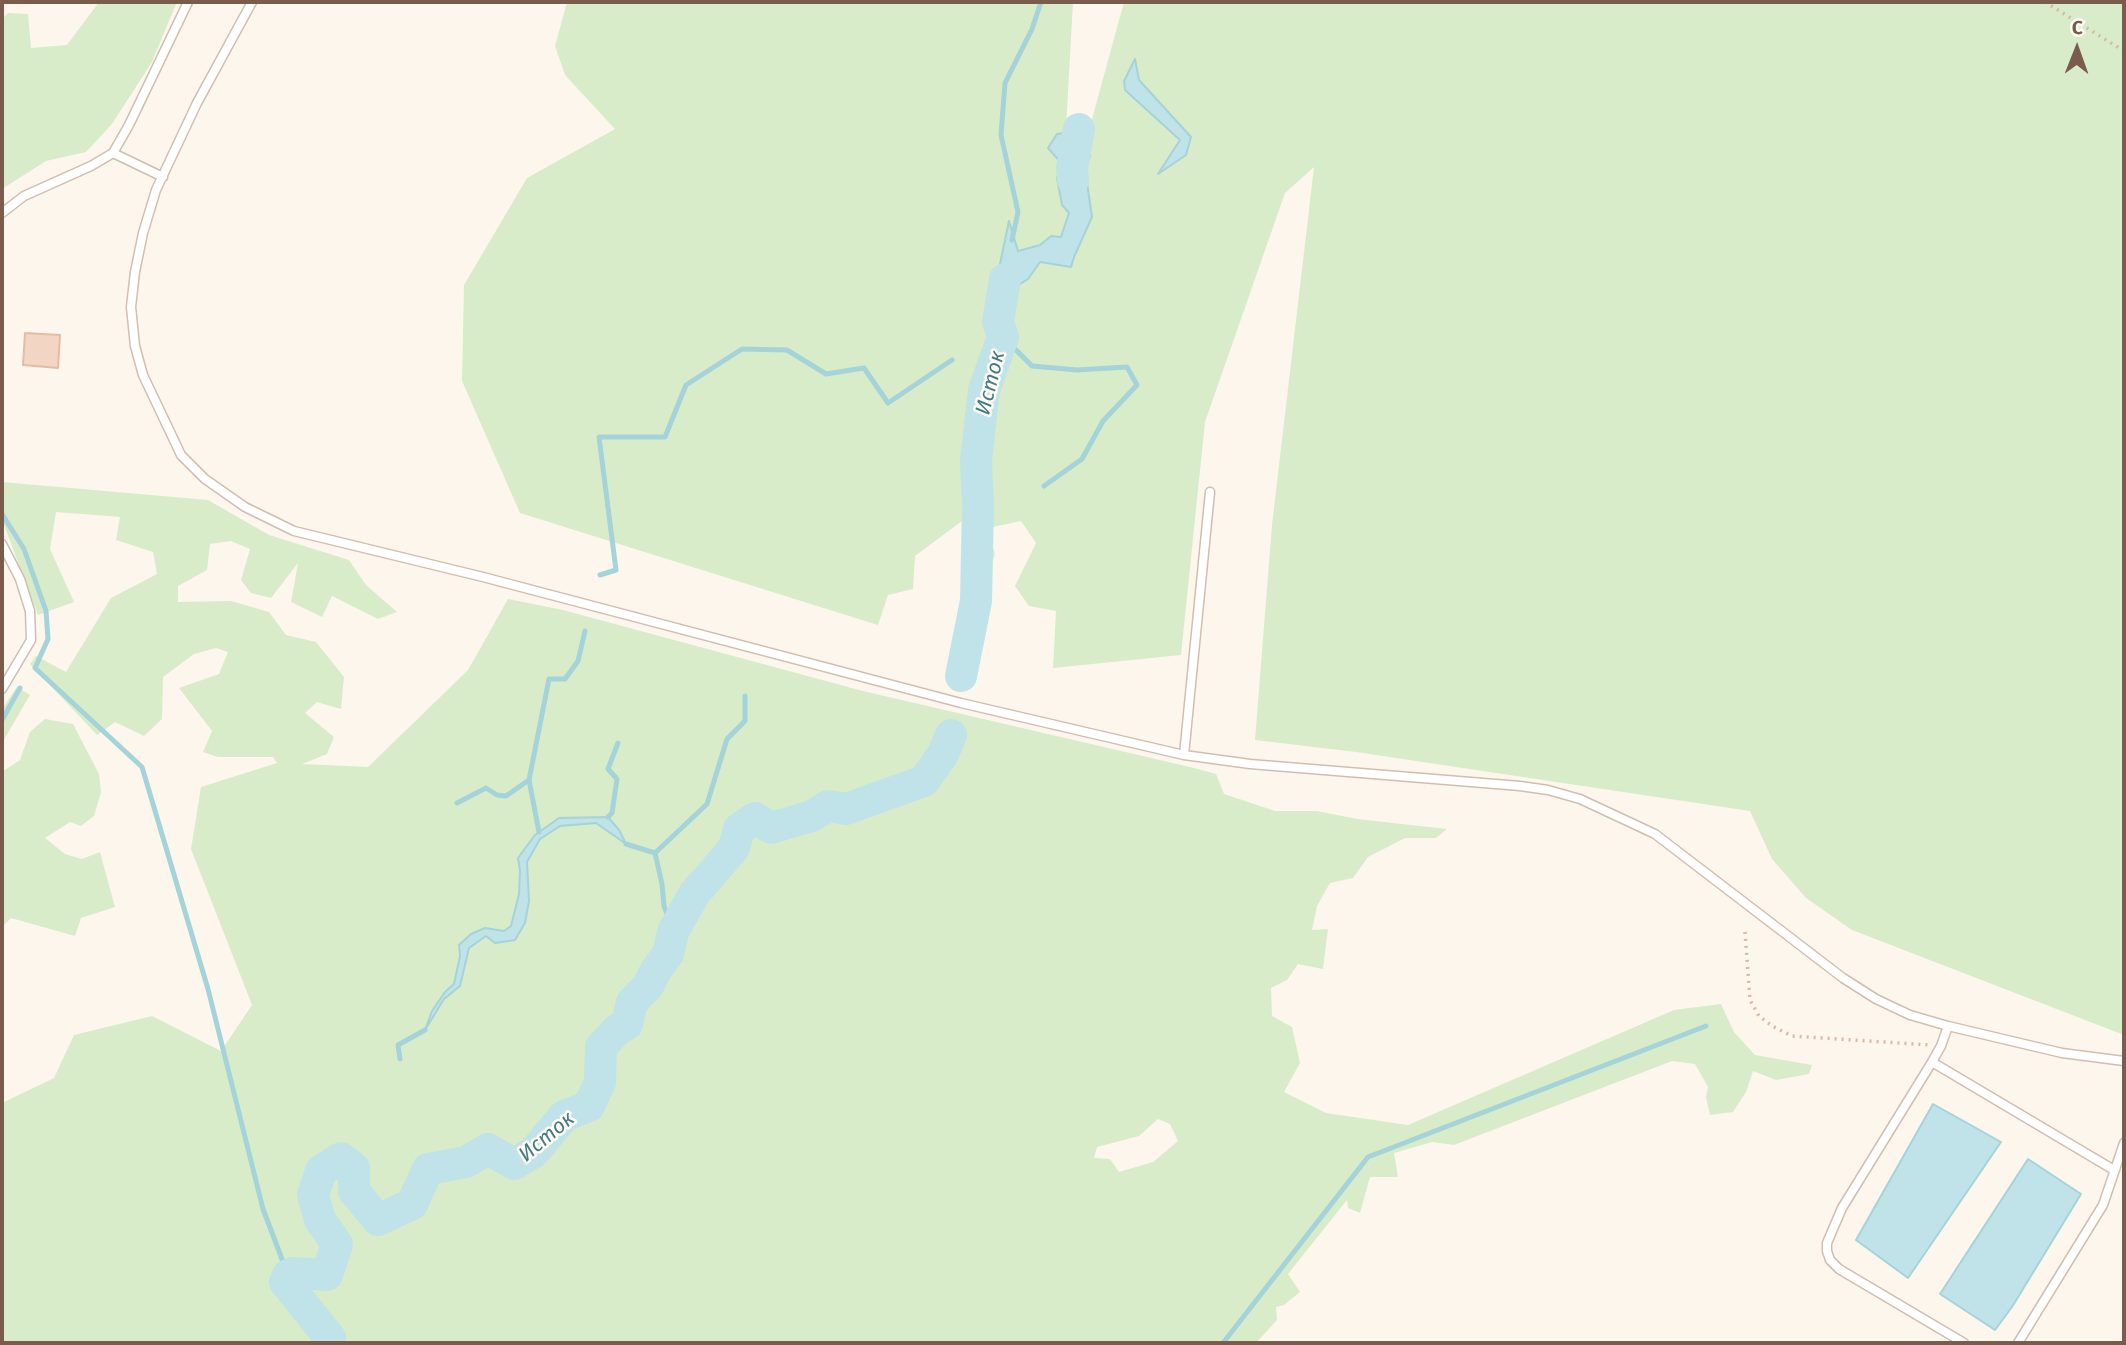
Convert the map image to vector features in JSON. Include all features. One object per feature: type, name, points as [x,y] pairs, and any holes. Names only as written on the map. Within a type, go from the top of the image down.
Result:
[{"type":"lane","points":[[2,213],[24,196],[91,166],[113,153],[188,2]]},
{"type":"lane","points":[[252,2],[197,103],[156,190],[135,272],[131,307],[135,346],[144,375],[181,454],[205,479],[245,507],[294,531],[483,577],[961,703],[1184,755],[1250,764],[1520,786],[1580,799],[1655,834],[1843,978],[1876,999],[1910,1015],[1948,1026],[2062,1054],[2124,1061]]},
{"type":"lane","points":[[113,153],[163,177]]},
{"type":"lane","points":[[1184,755],[1210,492]]},
{"type":"lane","points":[[2,544],[20,579],[30,611],[31,640],[2,689]]},
{"type":"lane","points":[[1948,1026],[1932,1062],[1842,1208],[1827,1243],[1827,1251],[1830,1260],[1839,1269],[1964,1343]]},
{"type":"lane","points":[[1932,1062],[2114,1170]]},
{"type":"lane","points":[[2018,1343],[2103,1205],[2124,1143]]},
{"type":"path","points":[[2045,2],[2124,51]]},
{"type":"path","points":[[1745,932],[1750,1000],[1759,1016],[1772,1026],[1792,1036],[1941,1046]]},
{"type":"green space","points":[[99,2],[177,2],[152,62],[112,124],[86,152],[46,161],[2,189],[2,19],[8,13],[28,14],[31,48],[67,45]]},
{"type":"green space","points":[[567,2],[1073,2],[1066,128],[1089,130],[1124,2],[2124,2],[2124,1035],[1852,930],[1806,898],[1772,859],[1750,811],[1356,752],[1255,740],[1272,525],[1314,167],[1285,193],[1205,422],[1181,655],[1053,668],[1056,611],[1029,606],[1015,586],[1036,543],[1021,521],[988,528],[995,555],[983,578],[970,567],[982,541],[962,521],[915,556],[913,589],[888,595],[878,625],[520,513],[462,381],[464,285],[527,178],[615,129],[565,75],[555,46]]},
{"type":"green space","points":[[2,482],[208,500],[269,535],[349,560],[366,585],[397,612],[378,619],[332,596],[322,617],[291,602],[298,563],[271,598],[251,593],[241,580],[250,549],[231,541],[210,544],[207,570],[178,586],[178,602],[231,601],[269,612],[286,635],[316,642],[344,677],[341,709],[317,702],[305,713],[334,737],[327,754],[302,764],[368,767],[468,670],[508,599],[563,610],[863,691],[1216,774],[1224,794],[1275,811],[1317,811],[1357,819],[1447,829],[1436,838],[1405,838],[1368,857],[1353,878],[1330,883],[1317,906],[1312,930],[1328,929],[1323,969],[1298,964],[1287,980],[1271,988],[1272,1016],[1292,1027],[1300,1063],[1284,1092],[1326,1113],[1408,1125],[1674,1010],[1721,1004],[1734,1032],[1755,1055],[1812,1065],[1809,1074],[1776,1080],[1753,1071],[1746,1092],[1733,1112],[1710,1115],[1706,1097],[1708,1087],[1695,1064],[1672,1061],[1454,1145],[1432,1142],[1394,1153],[1398,1177],[1370,1177],[1360,1213],[1348,1208],[1347,1200],[1288,1274],[1300,1292],[1284,1305],[1276,1307],[1277,1320],[1256,1343],[2,1343],[2,1103],[54,1078],[74,1035],[152,1016],[221,1051],[252,1005],[191,849],[201,787],[277,763],[273,757],[218,757],[203,752],[212,731],[179,688],[219,674],[228,652],[216,648],[194,654],[163,677],[162,719],[144,736],[115,722],[97,735],[30,664],[36,656],[66,672],[111,598],[157,574],[153,552],[116,540],[120,517],[56,512],[50,549],[74,602],[38,615],[2,520]],"holes":[[[608,817],[625,842],[596,823],[560,826],[540,839],[527,862],[529,901],[525,923],[515,940],[495,943],[486,936],[469,948],[460,986],[444,999],[426,1028],[432,1011],[454,984],[460,944],[484,928],[504,931],[511,926],[519,894],[518,858],[559,819]],[[1158,1119],[1170,1124],[1178,1141],[1153,1162],[1119,1172],[1110,1159],[1094,1158],[1097,1147],[1139,1136]]]},
{"type":"green space","points":[[17,687],[30,695],[2,743],[2,709]]},
{"type":"green space","points":[[45,719],[73,724],[99,774],[101,792],[94,816],[81,826],[70,822],[45,838],[65,854],[82,859],[100,852],[115,907],[81,918],[75,936],[11,918],[2,927],[2,772],[20,760],[30,732]]},
{"type":"water","points":[[1135,59],[1139,80],[1191,137],[1186,155],[1158,174],[1180,140],[1125,90],[1124,81]]},
{"type":"water","points":[[1072,132],[1082,141],[1090,156],[1085,169],[1092,217],[1071,267],[1040,262],[1028,279],[1014,288],[998,322],[996,283],[1009,221],[1018,251],[1040,245],[1051,236],[1061,237],[1069,213],[1062,205],[1057,178],[1063,165],[1048,148],[1057,134]]},
{"type":"water","points":[[608,817],[626,844],[596,823],[560,826],[540,839],[527,862],[529,901],[525,923],[515,940],[495,943],[486,936],[469,948],[460,986],[444,999],[425,1030],[432,1011],[454,984],[460,956],[459,945],[471,934],[485,928],[504,931],[511,926],[519,894],[518,858],[535,835],[559,818]]},
{"type":"water","points":[[1933,1104],[2001,1142],[1908,1278],[1856,1240]]},
{"type":"water","points":[[2028,1159],[2081,1194],[1995,1330],[1940,1294]]},
{"type":"building","points":[[25,333],[60,335],[58,368],[23,365]]},
{"type":"waterway","points":[[1012,240],[1018,212],[1001,135],[1005,83],[1032,29],[1041,2]]},
{"type":"waterway","name":"Исток","points":[[1073,180],[1072,168],[1079,129]]},
{"type":"waterway","name":"Исток","points":[[961,676],[976,601],[976,460],[984,390],[1003,337],[998,322],[1005,279]]},
{"type":"waterway","points":[[1003,337],[1032,366],[1077,370],[1127,367],[1137,385],[1103,421],[1082,459],[1044,486]]},
{"type":"waterway","points":[[600,575],[616,570],[599,437],[665,437],[686,385],[742,349],[787,350],[826,374],[864,368],[888,403],[952,360]]},
{"type":"waterway","points":[[2,514],[24,549],[46,611],[48,639],[35,668],[142,767],[208,989],[263,1209],[288,1275]]},
{"type":"waterway","points":[[539,832],[529,780],[549,679],[565,679],[578,661],[585,631]]},
{"type":"waterway","points":[[2,720],[20,688]]},
{"type":"waterway","points":[[655,853],[707,804],[727,739],[745,721],[745,696]]},
{"type":"waterway","name":"Исток","points":[[329,1343],[330,1338],[285,1282],[288,1275],[293,1273],[327,1275],[337,1244],[320,1220],[313,1195],[321,1171],[341,1158],[354,1168],[354,1191],[378,1220],[412,1204],[428,1169],[466,1162],[488,1149],[514,1164],[534,1152],[564,1116],[589,1106],[600,1082],[601,1047],[617,1030],[627,1024],[632,1002],[648,986],[668,954],[673,932],[694,894],[734,848],[739,829],[755,818],[771,828],[812,816],[828,806],[846,809],[924,781],[943,754],[951,735]]},
{"type":"waterway","points":[[608,817],[612,813],[617,779],[608,769],[618,743]]},
{"type":"waterway","points":[[457,803],[486,788],[497,795],[506,796],[529,780]]},
{"type":"waterway","points":[[626,844],[655,853],[664,906],[673,932]]},
{"type":"waterway","points":[[1223,1343],[1368,1157],[1706,1026]]},
{"type":"waterway","points":[[400,1059],[398,1045],[425,1030]]}]
